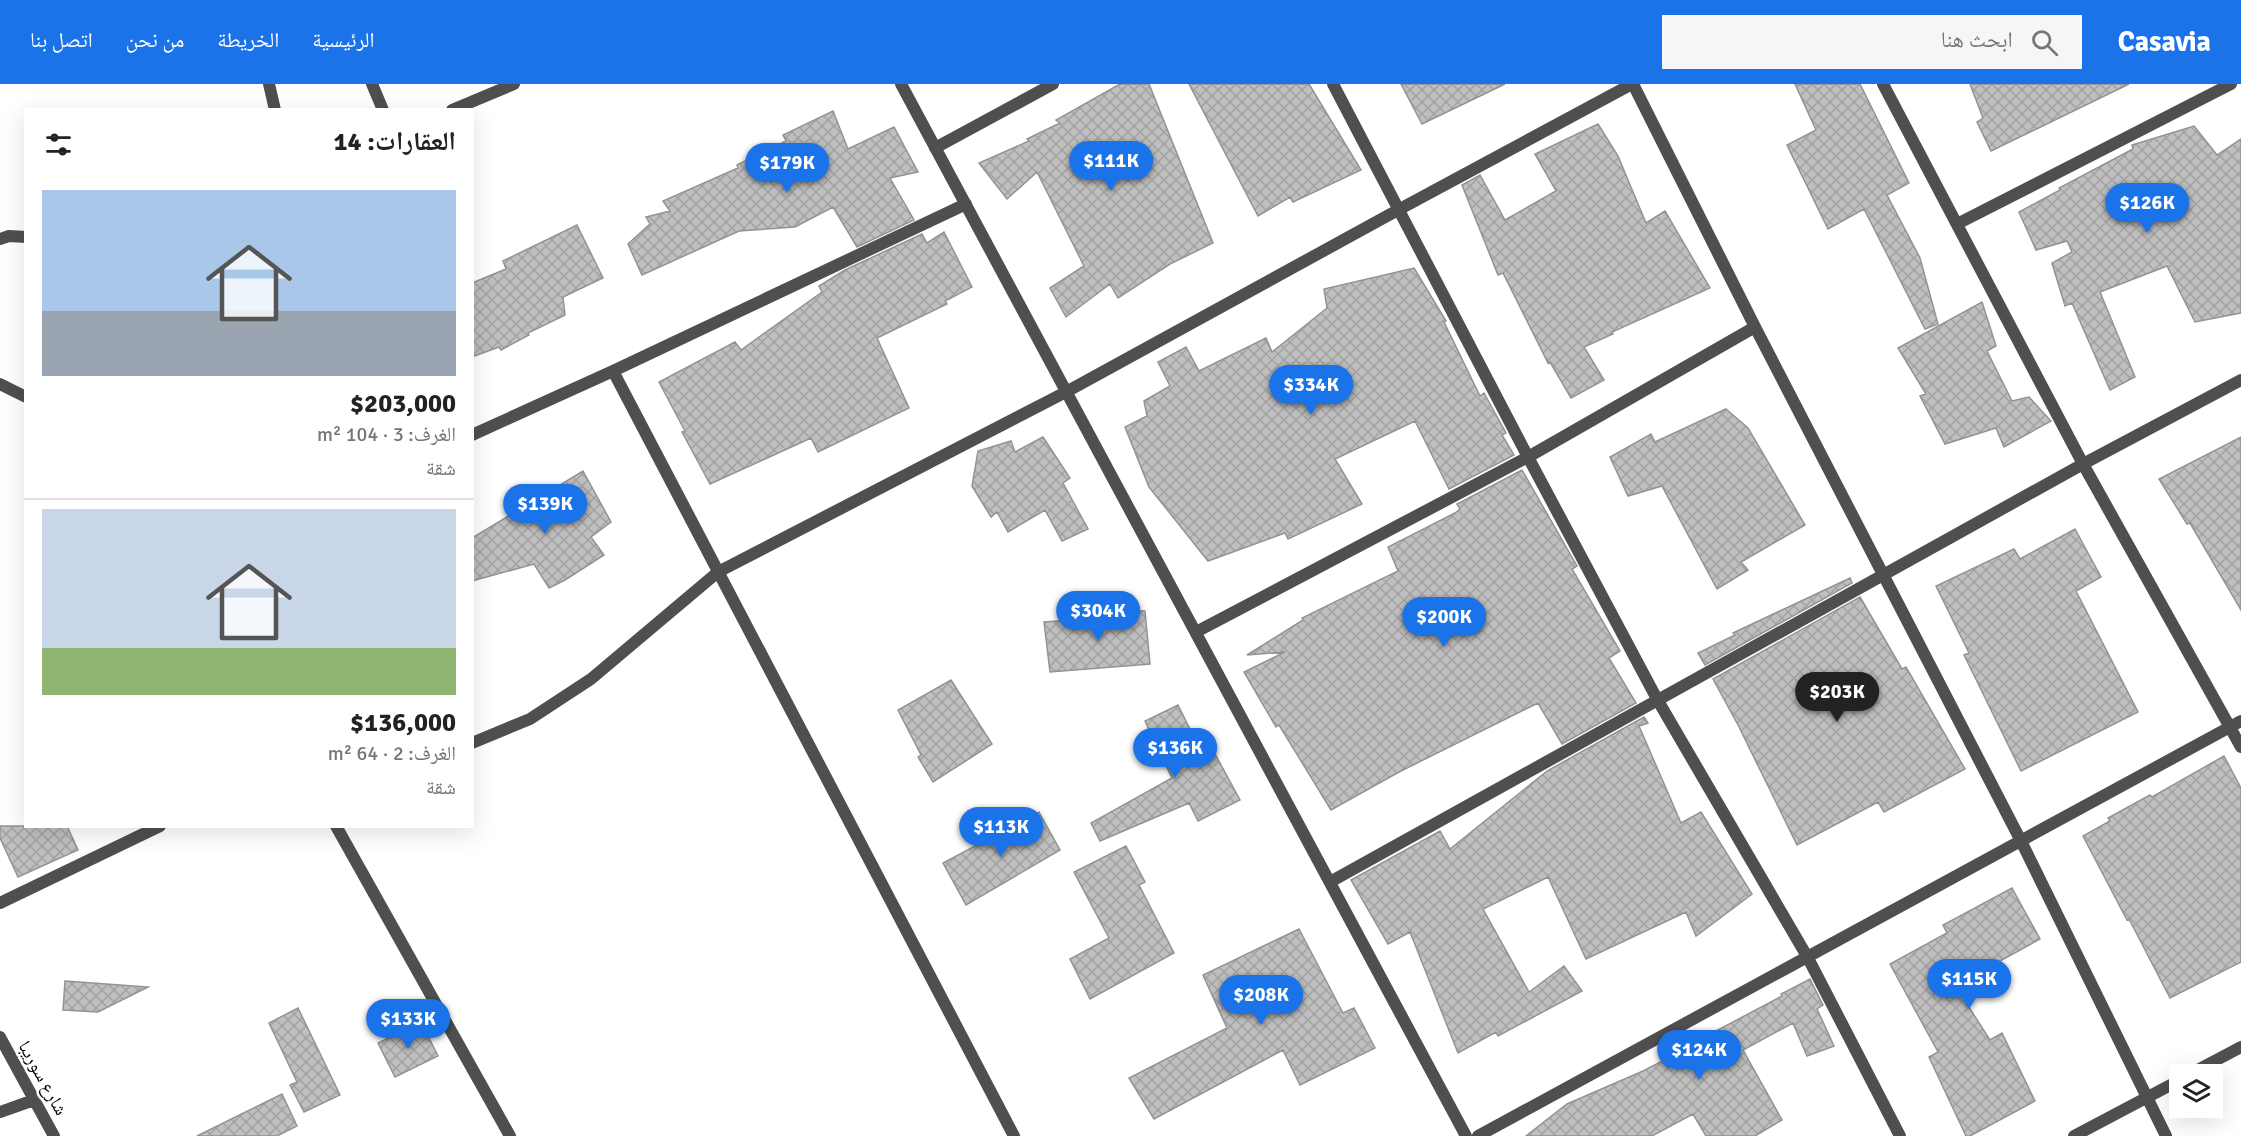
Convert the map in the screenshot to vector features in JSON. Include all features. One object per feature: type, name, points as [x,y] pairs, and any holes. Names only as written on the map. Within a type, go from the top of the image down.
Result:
[{"type":"street","points":[[269,84],[275,108]]},
{"type":"street","points":[[372,84],[382,108]]},
{"type":"street","points":[[457,108],[514,84]]},
{"type":"street","points":[[901,84],[1467,1136]]},
{"type":"street","points":[[935,148],[1053,84]]},
{"type":"street","points":[[1333,84],[1527,457],[1657,699],[1808,958],[1900,1136]]},
{"type":"street","points":[[474,742],[530,718],[591,679],[718,572],[1066,392],[1633,84],[1883,577],[2021,841],[2166,1136]]},
{"type":"street","points":[[1883,84],[2083,464],[2236,724],[2241,747]]},
{"type":"street","points":[[1957,224],[2231,84]]},
{"type":"street","points":[[474,434],[966,204]]},
{"type":"street","points":[[0,239],[9,236],[24,237]]},
{"type":"street","points":[[1196,632],[1527,457],[1755,327]]},
{"type":"street","points":[[613,371],[1014,1136]]},
{"type":"street","points":[[1330,882],[2083,464],[2241,380]]},
{"type":"street","points":[[0,384],[24,396]]},
{"type":"street","points":[[1478,1136],[2236,724]]},
{"type":"street","points":[[0,903],[156,828]]},
{"type":"street","points":[[337,828],[510,1136]]},
{"type":"street","name":"شارع سوريبا","points":[[0,1036],[54,1136]]},
{"type":"street","points":[[2209,1064],[2241,1047]]},
{"type":"street","points":[[2074,1136],[2169,1086]]},
{"type":"street","points":[[0,1112],[34,1100]]},
{"type":"building","points":[[1120,84],[1149,84],[1213,243],[1170,264],[1118,298],[1110,284],[1066,317],[1050,288],[1084,266],[1037,172],[1007,199],[979,163],[1029,141],[1027,139],[1060,123],[1056,120]]},
{"type":"building","points":[[1189,84],[1309,84],[1361,170],[1293,202],[1290,197],[1258,216]]},
{"type":"building","points":[[1401,84],[1505,84],[1422,124]]},
{"type":"building","points":[[1795,84],[1860,84],[1909,183],[1887,195],[1920,258],[1938,324],[1925,329],[1864,209],[1828,229],[1787,145],[1816,130]]},
{"type":"building","points":[[1970,84],[2129,84],[1991,151],[1977,122],[1983,118]]},
{"type":"building","points":[[833,111],[848,149],[894,127],[918,172],[890,178],[914,220],[857,247],[833,207],[795,227],[739,231],[642,275],[628,244],[650,224],[646,217],[670,211],[663,201],[738,168],[737,165],[786,141],[783,135]]},
{"type":"building","points":[[1598,124],[1618,156],[1646,223],[1665,211],[1710,288],[1584,347],[1604,380],[1571,398],[1550,362],[1548,363],[1503,273],[1498,275],[1462,185],[1480,175],[1505,220],[1556,191],[1535,154]]},
{"type":"building","points":[[2194,126],[2217,155],[2241,139],[2241,313],[2195,322],[2167,266],[2100,292],[2135,377],[2110,390],[2072,303],[2065,306],[2052,263],[2072,252],[2067,241],[2036,250],[2019,212],[2133,149],[2132,145]]},
{"type":"building","points":[[577,225],[603,278],[563,297],[565,315],[528,333],[529,335],[501,350],[499,347],[474,356],[474,282],[506,269],[503,261]]},
{"type":"building","points":[[944,232],[972,287],[945,301],[947,304],[877,338],[909,408],[818,452],[811,438],[710,484],[659,382],[735,342],[741,350],[822,292],[819,286],[845,270],[922,234],[927,243]]},
{"type":"building","points":[[1414,268],[1446,321],[1444,322],[1480,396],[1484,393],[1506,433],[1502,435],[1514,455],[1449,489],[1415,421],[1335,459],[1362,504],[1288,539],[1285,533],[1208,561],[1149,487],[1125,427],[1147,416],[1144,401],[1170,386],[1158,362],[1186,347],[1199,371],[1266,338],[1272,352],[1327,308],[1324,289]]},
{"type":"building","points":[[1982,302],[1996,346],[1987,351],[2012,401],[2029,397],[2051,421],[2004,447],[1996,428],[1945,444],[1920,396],[1926,394],[1898,348]]},
{"type":"building","points":[[1726,409],[1748,428],[1805,525],[1741,562],[1748,570],[1717,589],[1662,486],[1628,496],[1610,457],[1651,434],[1655,442]]},
{"type":"building","points":[[1043,437],[1070,478],[1063,483],[1088,529],[1062,541],[1045,510],[1008,532],[997,512],[991,517],[972,486],[978,451],[1011,441],[1015,452]]},
{"type":"building","points":[[2241,437],[2241,610],[2190,523],[2187,524],[2159,479]]},
{"type":"building","points":[[1522,470],[1577,566],[1572,569],[1620,651],[1609,658],[1636,703],[1562,744],[1538,703],[1399,772],[1331,810],[1279,725],[1276,727],[1244,672],[1285,652],[1247,655],[1303,620],[1302,618],[1398,571],[1388,547],[1455,513],[1460,509],[1457,504]]},
{"type":"building","points":[[583,471],[611,522],[591,537],[604,555],[549,588],[534,564],[474,580],[474,537]]},
{"type":"building","points":[[2075,529],[2101,577],[2076,591],[2138,712],[2021,771],[1964,655],[1969,653],[1936,586],[2014,549],[2020,559]]},
{"type":"building","points":[[1850,578],[1852,583],[1705,665],[1698,653],[1735,635],[1733,633]]},
{"type":"building","points":[[1860,597],[1902,669],[1906,667],[1965,769],[1884,812],[1878,802],[1797,845],[1713,679]]},
{"type":"building","points":[[1116,610],[1145,611],[1150,664],[1050,672],[1044,622],[1117,617]]},
{"type":"building","points":[[951,680],[992,744],[933,782],[918,757],[921,755],[898,710]]},
{"type":"building","points":[[1178,705],[1198,745],[1208,741],[1240,800],[1198,821],[1189,803],[1100,841],[1091,823],[1172,778],[1145,721]]},
{"type":"building","points":[[1644,717],[1648,723],[1639,726],[1681,823],[1701,812],[1752,894],[1696,936],[1686,912],[1586,959],[1548,877],[1483,909],[1529,992],[1564,966],[1582,991],[1498,1036],[1496,1032],[1458,1053],[1410,932],[1388,944],[1351,880],[1440,831],[1450,849],[1547,771]]},
{"type":"building","points":[[2224,756],[2241,788],[2241,962],[2170,998],[2083,836],[2110,821],[2108,818],[2150,795],[2152,797]]},
{"type":"building","points":[[1039,812],[1060,850],[966,905],[943,863]]},
{"type":"building","points":[[0,826],[68,828],[78,850],[18,877],[0,838]]},
{"type":"building","points":[[1126,846],[1145,882],[1139,885],[1174,953],[1090,999],[1070,959],[1109,938],[1074,872]]},
{"type":"building","points":[[2012,888],[2040,939],[1971,977],[1975,984],[1960,993],[1990,1040],[2002,1033],[2035,1101],[1970,1136],[1966,1136],[1929,1057],[1938,1052],[1890,964],[1947,933],[1943,925]]},
{"type":"building","points":[[1299,929],[1343,1013],[1354,1008],[1375,1048],[1300,1085],[1283,1050],[1154,1119],[1129,1078],[1227,1028],[1203,975]]},
{"type":"building","points":[[1810,979],[1823,1005],[1817,1009],[1834,1046],[1807,1056],[1793,1023],[1743,1050],[1782,1120],[1755,1136],[1706,1136],[1693,1114],[1652,1136],[1526,1136],[1567,1104],[1643,1071],[1715,1034],[1714,1032]]},
{"type":"building","points":[[65,981],[148,987],[98,1012],[63,1010]]},
{"type":"building","points":[[298,1008],[340,1095],[304,1112],[290,1085],[297,1082],[269,1023]]},
{"type":"building","points":[[421,1022],[438,1056],[395,1077],[378,1043]]},
{"type":"building","points":[[282,1094],[297,1126],[277,1136],[197,1136]]}]
